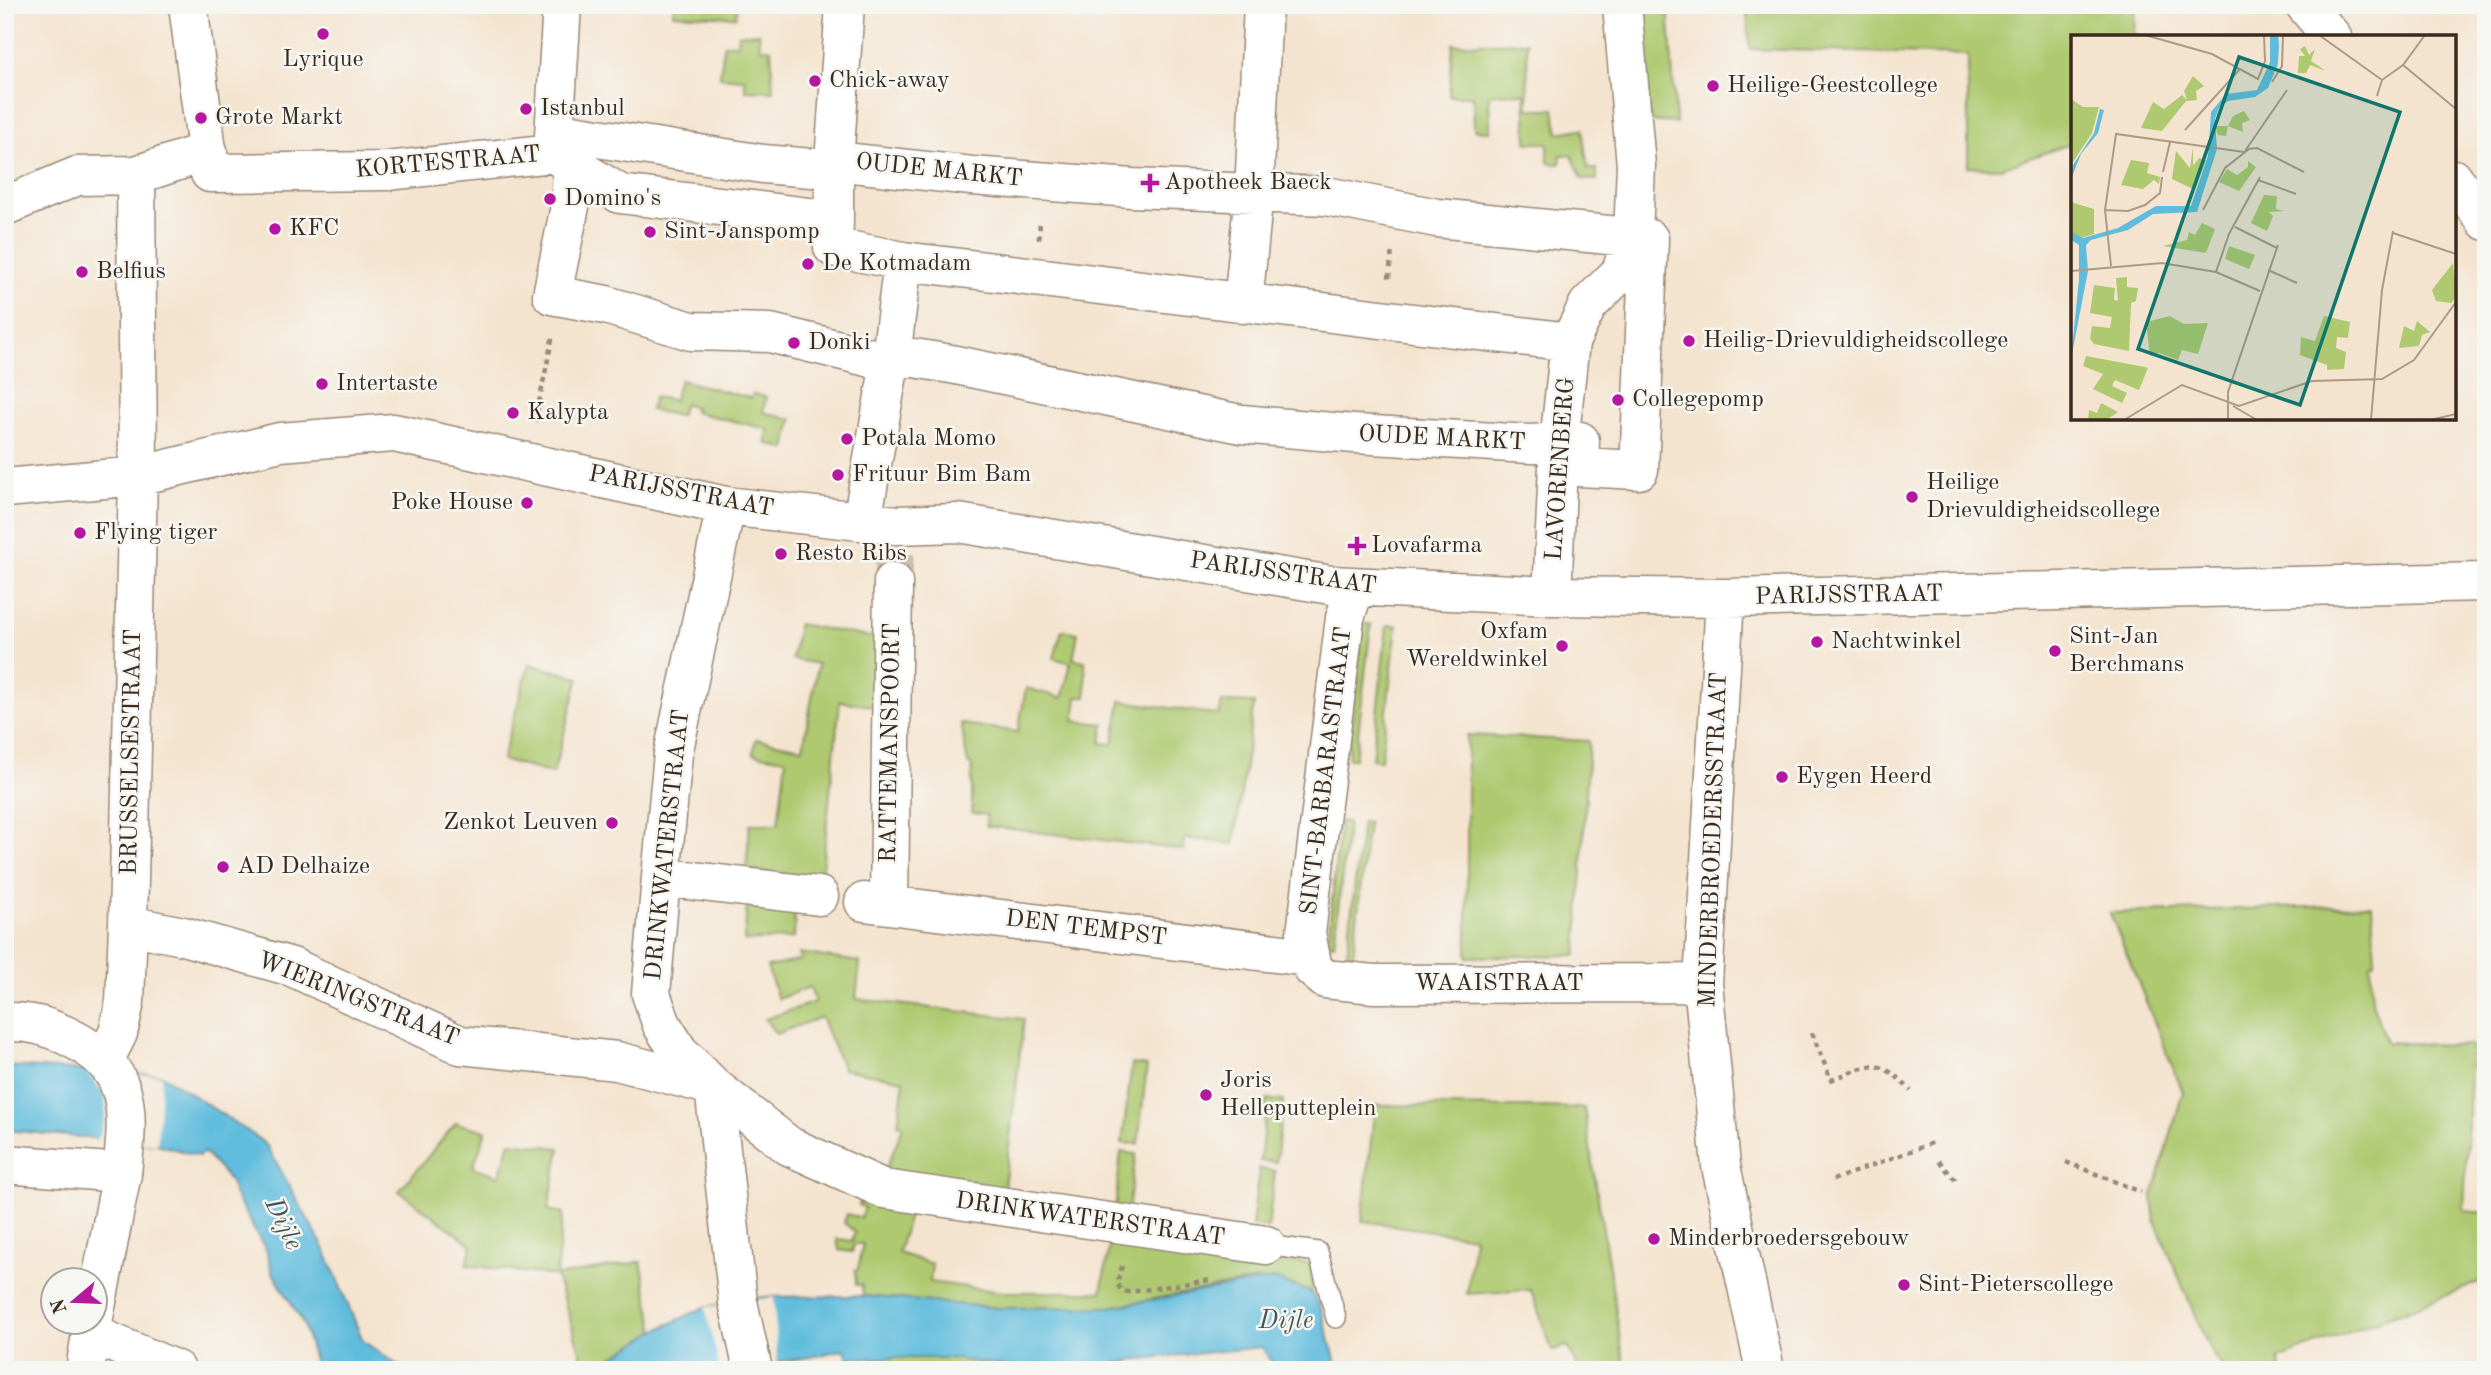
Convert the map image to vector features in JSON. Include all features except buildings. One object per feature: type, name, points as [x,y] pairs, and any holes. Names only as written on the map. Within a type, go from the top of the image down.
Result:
[{"type":"street","points":[[5,206],[76,176],[136,175],[208,150],[188,5]]},
{"type":"street","points":[[562,5],[562,159],[620,194],[834,220]]},
{"type":"street","points":[[834,162],[845,5]]},
{"type":"street","points":[[1243,304],[1254,192],[1263,5]]},
{"type":"street","name":"LAVORENBERG","points":[[1552,596],[1559,443],[1570,342],[1588,305],[1621,272],[1633,236],[1636,165],[1622,5]]},
{"type":"street","points":[[2305,5],[2330,35]]},
{"type":"street","name":"OUDE MARKT","points":[[572,134],[763,164],[812,168],[834,162],[1132,188],[1326,196],[1437,218],[1649,239],[1639,470],[1579,467],[1580,441],[1530,444],[1355,434],[1241,424],[963,367],[891,357],[872,358],[770,333],[691,331],[606,305],[552,295],[571,201],[562,159],[572,134]]},
{"type":"street","name":"KORTESTRAAT","points":[[208,150],[210,173],[387,171],[562,159]]},
{"type":"street","name":"OUDE MARKT","points":[[834,162],[833,247],[902,261],[1570,342]]},
{"type":"street","name":"BRUSSELSESTRAAT","points":[[110,1066],[125,1002],[128,925],[138,476],[136,175]]},
{"type":"street","points":[[2456,182],[2486,221]]},
{"type":"street","points":[[891,357],[902,261]]},
{"type":"street","name":"RATTEMANSPOORT","points":[[876,903],[891,357]]},
{"type":"street","name":"PARIJSSTRAAT","points":[[5,488],[138,476],[280,442],[394,433],[527,460],[886,545],[958,523],[1343,586],[1552,596],[1725,598],[2486,582]]},
{"type":"street","name":"DRINKWATERSTRAAT","points":[[726,506],[673,754],[661,877],[651,994],[662,1025],[679,1052],[714,1087],[789,1146],[884,1189],[1266,1245]]},
{"type":"street","name":"SINT-BARBARASTRAAT","points":[[1308,957],[1306,933],[1345,618],[1343,586]]},
{"type":"street","name":"MINDERBROEDERSSTRAAT","points":[[1725,598],[1703,983],[1721,1166],[1765,1370]]},
{"type":"street","points":[[661,877],[819,896]]},
{"type":"street","name":"DEN TEMPST","points":[[876,903],[1308,957]]},
{"type":"street","name":"WIERINGSTRAAT","points":[[128,925],[183,936],[292,967],[460,1045],[617,1061],[714,1087]]},
{"type":"street","name":"WAAISTRAAT","points":[[1308,957],[1313,969],[1325,979],[1374,984],[1703,983]]},
{"type":"street","points":[[5,1022],[29,1021],[52,1029],[110,1066],[125,1112],[124,1157],[104,1266]]},
{"type":"street","points":[[714,1087],[738,1302],[753,1368]]},
{"type":"street","points":[[5,1164],[124,1157]]},
{"type":"street","points":[[91,1336],[176,1370]]},
{"type":"lane","points":[[1266,1245],[1318,1252],[1336,1318]]},
{"type":"path","points":[[527,460],[560,296]]},
{"type":"path","points":[[1812,1033],[1831,1080],[1870,1064],[1882,1065],[1911,1091]]},
{"type":"path","points":[[1833,1180],[1932,1143]]},
{"type":"path","points":[[1939,1161],[1958,1183]]},
{"type":"path","points":[[2066,1162],[2141,1192]]},
{"type":"path","points":[[1135,1227],[1133,1253],[1118,1274],[1117,1284],[1122,1291],[1224,1278]]},
{"type":"green space","points":[[674,5],[737,5],[736,17],[673,14]]},
{"type":"green space","points":[[1641,5],[1668,5],[1676,123],[1649,121]]},
{"type":"green space","points":[[1746,5],[2135,5],[2134,35],[2071,35],[2071,144],[2001,168],[1968,167],[1968,55],[1750,49]]},
{"type":"green space","points":[[759,33],[760,48],[771,49],[773,91],[745,90],[745,79],[720,77],[724,44],[737,44],[738,34]]},
{"type":"green space","points":[[1527,42],[1528,109],[1554,109],[1558,133],[1582,129],[1588,169],[1597,169],[1597,180],[1582,179],[1572,155],[1561,155],[1560,164],[1548,163],[1548,143],[1527,143],[1525,93],[1489,94],[1490,131],[1474,130],[1473,96],[1449,96],[1453,44]]},
{"type":"green space","points":[[680,380],[751,398],[753,394],[766,397],[763,412],[792,419],[786,449],[766,443],[768,429],[694,412],[695,407],[684,403],[680,416],[650,410],[654,397],[674,400]]},
{"type":"green space","points":[[798,624],[880,639],[878,707],[840,701],[821,878],[746,870],[750,824],[778,824],[786,759],[753,754],[756,739],[803,748],[818,664],[792,659]]},
{"type":"green space","points":[[1363,624],[1371,624],[1355,759],[1348,758]]},
{"type":"green space","points":[[1387,625],[1397,626],[1381,760],[1372,759]]},
{"type":"green space","points":[[1062,630],[1078,633],[1073,659],[1085,661],[1086,697],[1077,697],[1074,721],[1104,724],[1101,743],[1113,744],[1121,701],[1219,715],[1222,702],[1254,703],[1234,844],[1185,838],[1184,850],[986,826],[987,815],[972,813],[972,765],[968,764],[961,724],[1018,732],[1026,688],[1062,698],[1071,663],[1054,658]]},
{"type":"green space","points":[[529,664],[579,678],[553,774],[502,760]]},
{"type":"green space","points":[[1467,735],[1589,741],[1577,955],[1467,957]]},
{"type":"green space","points":[[1340,821],[1348,822],[1334,944],[1328,943]]},
{"type":"green space","points":[[1362,822],[1368,823],[1353,955],[1347,954]]},
{"type":"green space","points":[[2372,905],[2375,962],[2371,963],[2372,1002],[2386,1042],[2471,1046],[2464,1211],[2486,1213],[2486,1280],[2278,1359],[2281,1370],[2226,1370],[2212,1355],[2155,1221],[2152,1199],[2183,1092],[2110,913]]},
{"type":"green space","points":[[747,906],[795,912],[794,938],[744,941]]},
{"type":"green space","points":[[799,953],[860,962],[856,999],[1024,1019],[1003,1196],[885,1172],[903,1126],[898,1124],[904,1080],[843,1069],[821,1017],[776,1034],[765,1019],[815,1002],[810,987],[778,999],[767,967],[801,960]]},
{"type":"green space","points":[[1132,1064],[1147,1066],[1138,1144],[1122,1143]]},
{"type":"green space","points":[[1267,1099],[1283,1101],[1276,1162],[1260,1161]]},
{"type":"green space","points":[[1375,1105],[1584,1108],[1625,1370],[1578,1370],[1568,1346],[1552,1350],[1531,1290],[1467,1294],[1474,1237],[1362,1221]]},
{"type":"green space","points":[[456,1123],[486,1131],[473,1167],[499,1176],[510,1142],[560,1148],[548,1210],[563,1213],[556,1276],[466,1265],[472,1245],[399,1191]]},
{"type":"green space","points":[[1121,1152],[1136,1154],[1128,1211],[1115,1210]]},
{"type":"green space","points":[[1259,1169],[1275,1171],[1268,1228],[1252,1226]]},
{"type":"green space","points":[[862,1195],[910,1212],[898,1253],[932,1264],[930,1282],[1002,1292],[1101,1292],[1111,1237],[1311,1264],[1312,1293],[1294,1285],[1257,1280],[1110,1307],[1000,1308],[863,1296],[862,1285],[856,1285],[855,1270],[858,1269],[863,1244],[854,1244],[852,1252],[839,1250],[837,1239],[852,1241],[855,1232],[844,1223],[847,1214],[861,1218],[865,1208],[859,1205]]},
{"type":"green space","points":[[641,1262],[655,1331],[593,1370],[586,1370],[556,1276]]},
{"type":"green space","points":[[871,1357],[942,1357],[1063,1368],[1107,1365],[1129,1360],[1130,1370],[886,1370],[885,1366],[873,1367]]},
{"type":"water","name":"Dijle","points":[[5,1066],[162,1075],[255,1136],[267,1146],[325,1250],[363,1341],[405,1370],[317,1370],[303,1323],[272,1271],[267,1252],[233,1192],[231,1182],[204,1152],[199,1156],[157,1144],[5,1130]]},
{"type":"water","name":"Dijle","points":[[1274,1279],[1312,1293],[1321,1309],[1338,1370],[1276,1370],[1262,1347],[1130,1360],[1099,1368],[1012,1367],[950,1358],[848,1358],[845,1349],[783,1362],[751,1365],[593,1370],[655,1331],[705,1307],[763,1297],[863,1296],[1000,1308],[1110,1307]]},
{"type":"pier","points":[[88,1073],[162,1075],[157,1144],[95,1139],[99,1136],[105,1119],[106,1097]]},
{"type":"pier","points":[[774,1297],[777,1363],[720,1370],[705,1307]]},
{"type":"tunnel","points":[[893,582],[895,553]]},
{"type":"place","name":"Lyrique","points":[[323,34]]},
{"type":"place","name":"Chick-away","points":[[815,81]]},
{"type":"place","name":"Heilige-Geestcollege","points":[[1713,86]]},
{"type":"place","name":"Istanbul","points":[[526,109]]},
{"type":"place","name":"Grote Markt","points":[[201,118]]},
{"type":"place","name":"Apotheek Baeck","points":[[1150,183]]},
{"type":"place","name":"Domino's","points":[[550,199]]},
{"type":"place","name":"KFC","points":[[275,229]]},
{"type":"place","name":"Sint-Janspomp","points":[[650,232]]},
{"type":"place","name":"De Kotmadam","points":[[808,264]]},
{"type":"place","name":"Belfius","points":[[82,272]]},
{"type":"place","name":"Heilig-Drievuldigheidscollege","points":[[1689,341]]},
{"type":"place","name":"Donki","points":[[794,343]]},
{"type":"place","name":"Intertaste","points":[[322,384]]},
{"type":"place","name":"Collegepomp","points":[[1618,400]]},
{"type":"place","name":"Kalypta","points":[[513,413]]},
{"type":"place","name":"Potala Momo","points":[[847,439]]},
{"type":"place","name":"Frituur Bim Bam","points":[[838,475]]},
{"type":"place","name":"Heilige Drievuldigheidscollege","points":[[1912,497]]},
{"type":"place","name":"Poke House","points":[[527,503]]},
{"type":"place","name":"Flying tiger","points":[[80,533]]},
{"type":"place","name":"Lovafarma","points":[[1357,546]]},
{"type":"place","name":"Resto Ribs","points":[[781,554]]},
{"type":"place","name":"Nachtwinkel","points":[[1817,642]]},
{"type":"place","name":"Oxfam Wereldwinkel","points":[[1562,646]]},
{"type":"place","name":"Sint-Jan Berchmans","points":[[2055,651]]},
{"type":"place","name":"Eygen Heerd","points":[[1782,777]]},
{"type":"place","name":"Zenkot Leuven","points":[[612,823]]},
{"type":"place","name":"AD Delhaize","points":[[223,867]]},
{"type":"place","name":"Joris Helleputteplein","points":[[1206,1095]]},
{"type":"place","name":"Minderbroedersgebouw","points":[[1654,1239]]},
{"type":"place","name":"Sint-Pieterscollege","points":[[1904,1285]]}]
